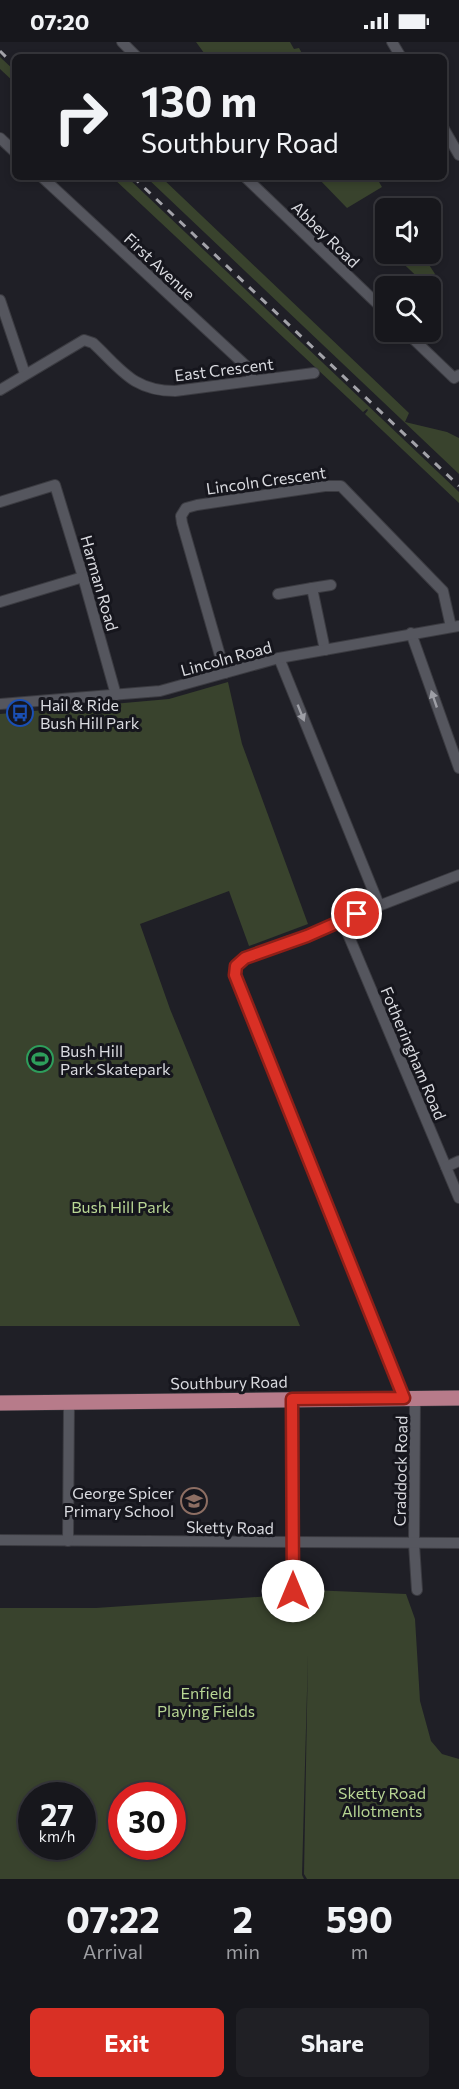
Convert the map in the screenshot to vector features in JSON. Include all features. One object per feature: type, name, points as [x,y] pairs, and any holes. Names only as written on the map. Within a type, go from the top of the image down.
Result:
[{"type":"main road","name":"Southbury Road","points":[[0,1403],[459,1398]]},
{"type":"street","points":[[122,42],[134,54]]},
{"type":"street","points":[[447,134],[459,154]]},
{"type":"street","points":[[0,138],[12,149]]},
{"type":"street","name":"First Avenue","points":[[45,180],[244,364],[250,371],[252,380]]},
{"type":"street","name":"Abbey Road","points":[[248,180],[375,301]]},
{"type":"street","points":[[0,300],[25,374],[0,390]]},
{"type":"street","name":"East Crescent","points":[[25,374],[84,340],[93,343],[135,383],[160,391],[314,373]]},
{"type":"street","points":[[416,342],[454,378],[459,375]]},
{"type":"street","name":"Harman Road","points":[[0,502],[55,485],[116,695]]},
{"type":"street","name":"Lincoln Crescent","points":[[225,673],[182,523],[181,516],[186,508],[197,505],[325,486],[341,486],[443,591],[455,627]]},
{"type":"street","points":[[0,602],[83,577]]},
{"type":"street","points":[[278,594],[331,585]]},
{"type":"street","points":[[312,588],[325,650]]},
{"type":"street","name":"Lincoln Road","points":[[0,704],[160,691],[279,658],[455,627]]},
{"type":"street","points":[[411,633],[456,754],[459,768]]},
{"type":"street","points":[[279,658],[379,905]]},
{"type":"street","points":[[409,1398],[235,975],[236,966],[245,958],[307,936],[379,905],[457,875],[459,887]]},
{"type":"street","name":"Fotheringham Road","points":[[342,920],[459,1198]]},
{"type":"street","points":[[446,1167],[459,1161]]},
{"type":"street","name":"Craddock Road","points":[[409,1398],[417,1590]]},
{"type":"street","points":[[292,1399],[293,1591]]},
{"type":"street","points":[[68,1541],[69,1403]]},
{"type":"street","name":"Sketty Road","points":[[0,1540],[459,1543]]},
{"type":"green space","points":[[196,42],[290,42],[294,49],[299,48],[302,54],[205,54]]},
{"type":"green space","points":[[0,57],[12,68],[12,80],[0,69]]},
{"type":"green space","points":[[115,180],[130,180],[459,492],[459,503],[365,414],[367,409],[363,412]]},
{"type":"green space","points":[[149,180],[164,180],[409,413],[405,422],[447,432],[459,438],[459,474]]},
{"type":"green space","points":[[320,180],[378,180],[382,187],[347,208]]},
{"type":"green space","points":[[404,264],[428,264],[435,274],[433,276],[416,276]]},
{"type":"green space","name":"Bush Hill Park","points":[[228,682],[242,744],[308,924],[249,946],[229,891],[140,924],[170,1009],[300,1326],[0,1326],[0,714],[169,699]]},
{"type":"green space","name":"Enfield Playing Fields","points":[[310,1590],[406,1594],[415,1619],[420,1701],[431,1741],[442,1754],[459,1759],[459,1879],[307,1879],[304,1874],[308,1654],[302,1875],[304,1879],[0,1879],[0,1608],[96,1608],[285,1595]]},
{"type":"railway","points":[[0,51],[12,63]]},
{"type":"railway","points":[[136,180],[459,486]]},
{"type":"place","name":"Hail & Ride Bush Hill Park","points":[[20,713]]},
{"type":"place","name":"Bush Hill Park Skatepark","points":[[40,1059]]},
{"type":"place","name":"George Spicer Primary School","points":[[194,1501]]},
{"type":"route","points":[[293,1591],[292,1399],[404,1398],[235,975],[236,966],[245,958],[289,941],[298,940],[357,914]]},
{"type":"park label","name":"Sketty Road Allotments","points":[[382,1801]]}]
